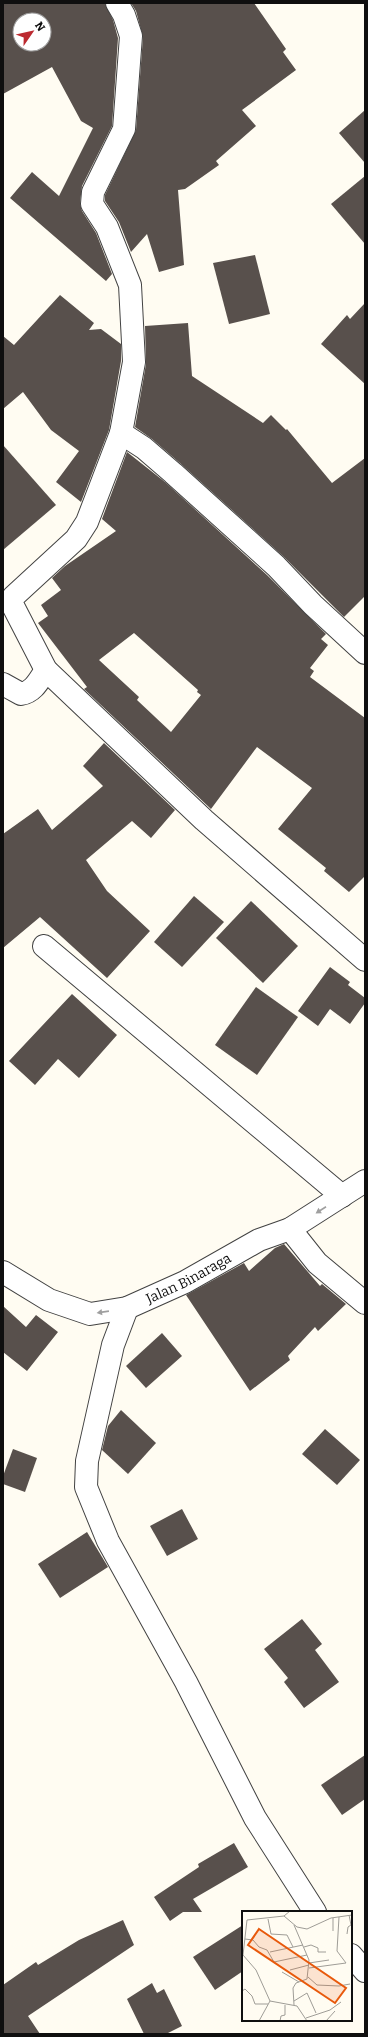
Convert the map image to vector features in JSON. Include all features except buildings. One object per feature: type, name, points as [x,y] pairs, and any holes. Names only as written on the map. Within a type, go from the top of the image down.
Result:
[{"type":"street","points":[[117,3],[124,15],[131,36],[124,129],[93,192],[92,204],[107,227],[130,284],[134,362],[121,432],[87,522],[80,533],[12,600],[12,604],[46,670],[204,820],[365,960]]},
{"type":"street","points":[[121,432],[144,448],[173,473],[276,566],[313,605],[365,654]]},
{"type":"street","points":[[3,684],[21,694],[27,693],[32,689],[46,670]]},
{"type":"street","points":[[44,946],[342,1196]]},
{"type":"street","name":"Jalan Binaraga","points":[[3,1272],[49,1300],[90,1314],[127,1308],[185,1282],[259,1240],[290,1230],[365,1181]]},
{"type":"street","points":[[290,1230],[317,1263],[365,1303]]},
{"type":"street","points":[[127,1308],[113,1345],[86,1461],[86,1487],[108,1541],[186,1682],[255,1818],[314,1911]]},
{"type":"street","points":[[352,1956],[365,1971]]}]
